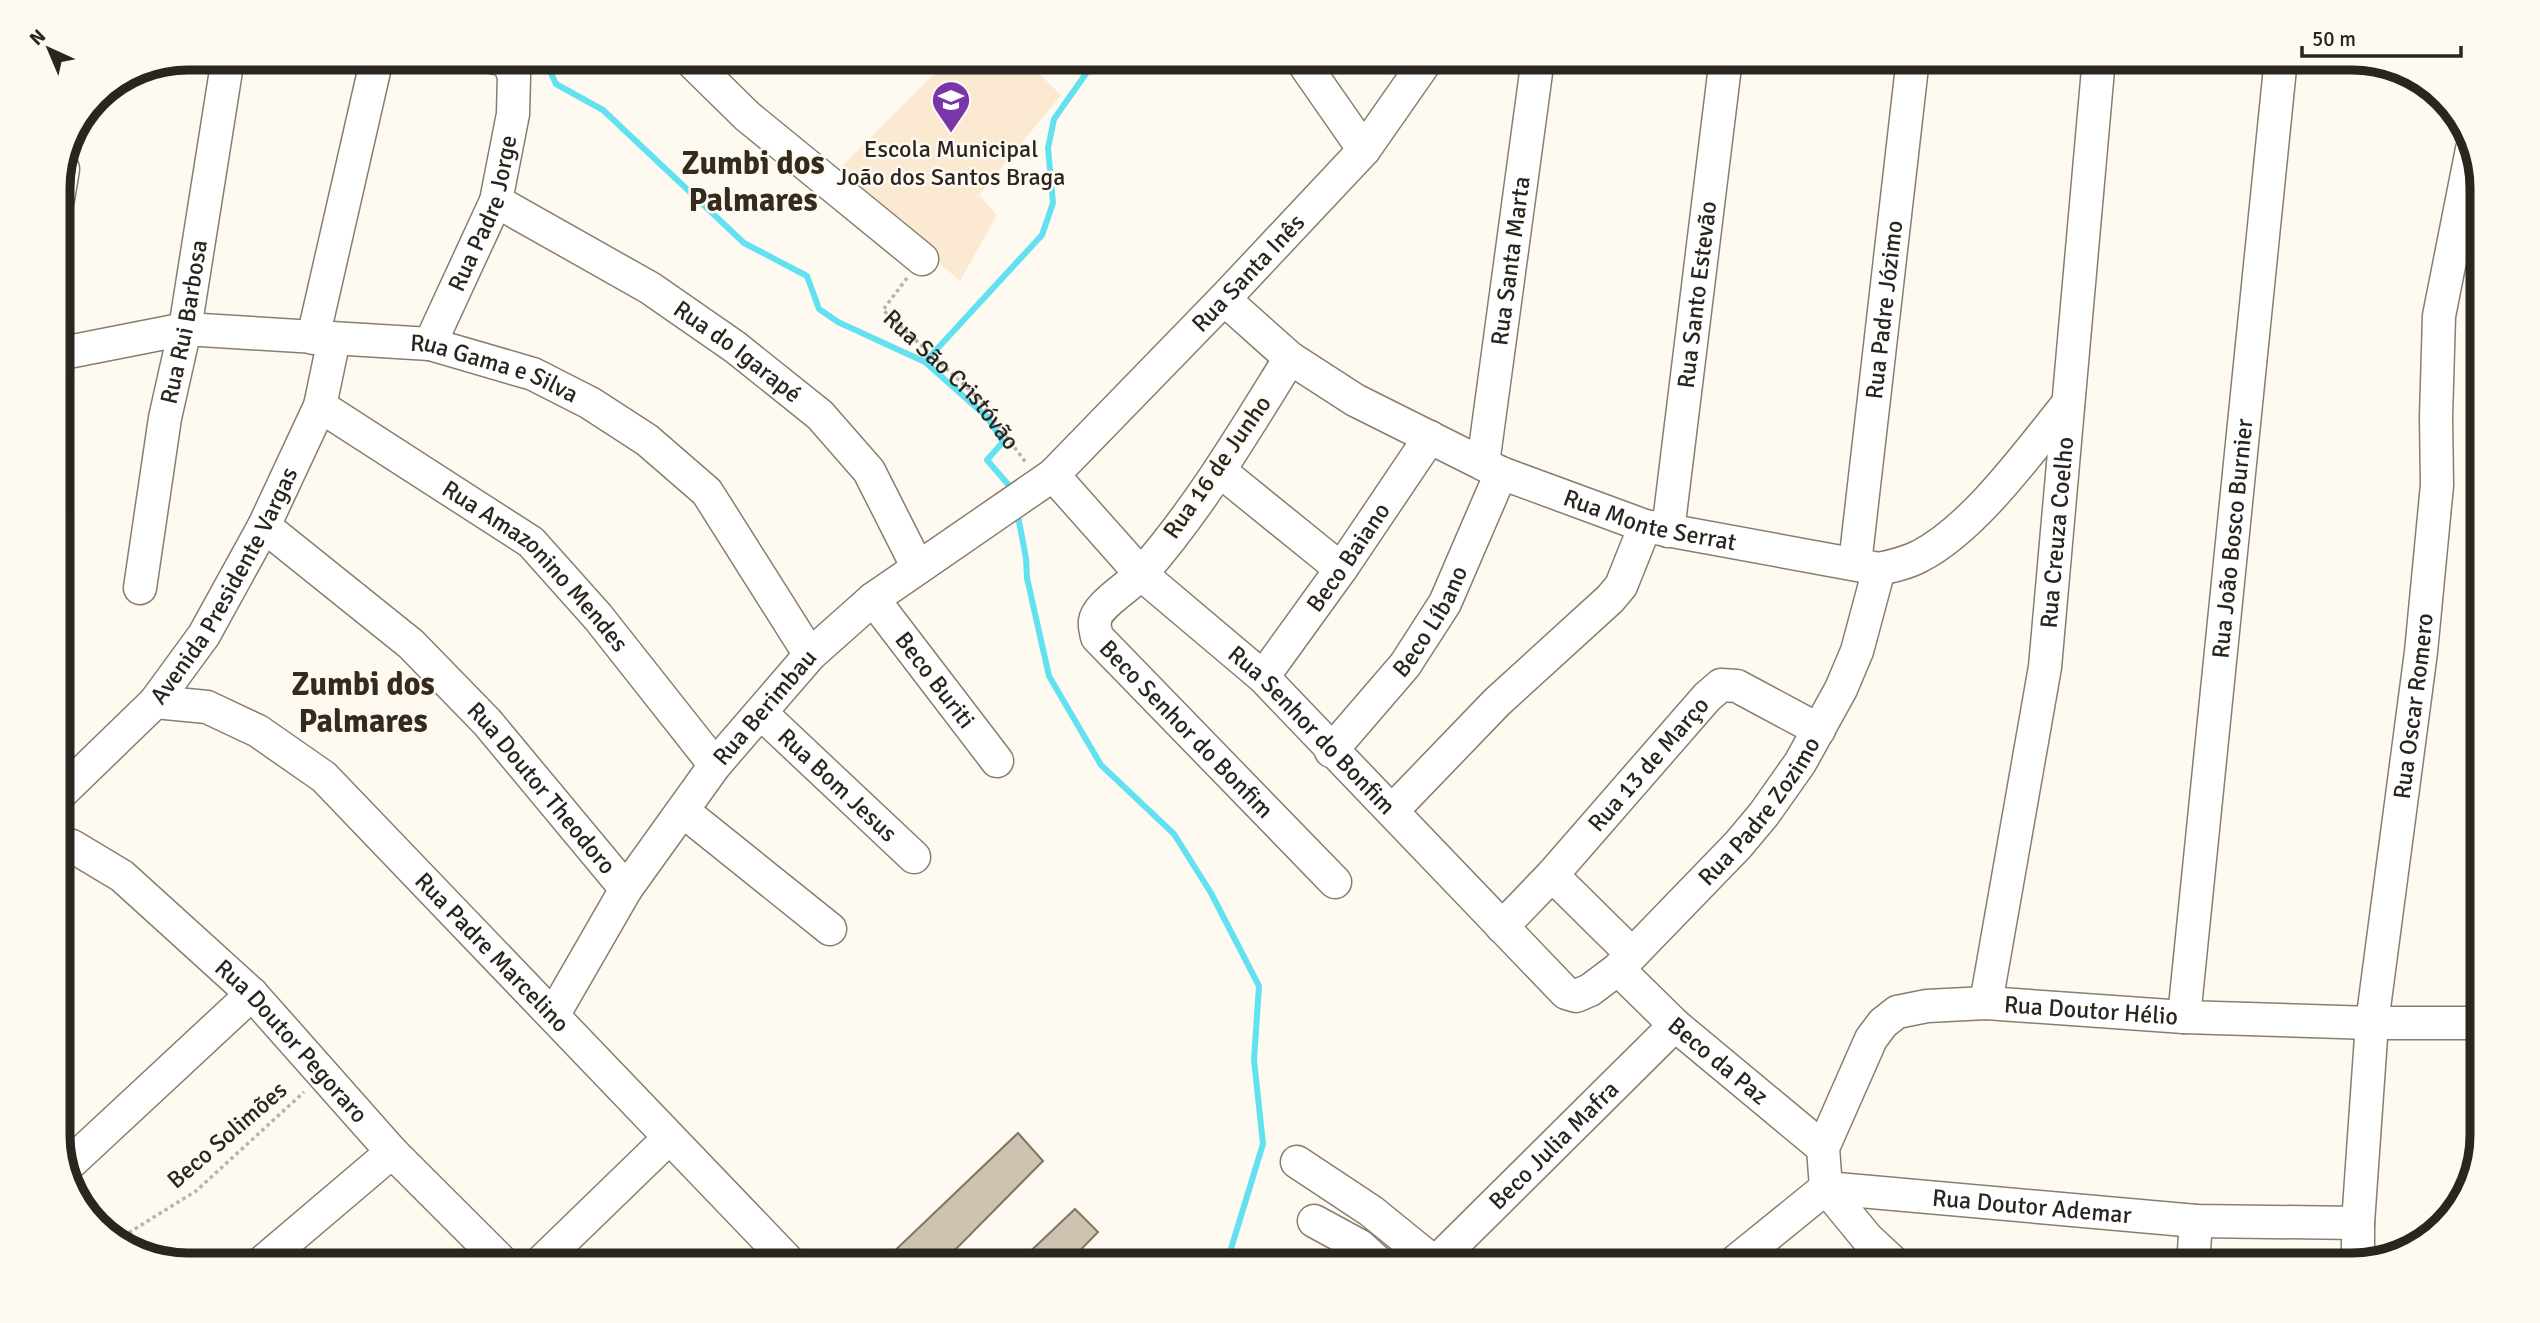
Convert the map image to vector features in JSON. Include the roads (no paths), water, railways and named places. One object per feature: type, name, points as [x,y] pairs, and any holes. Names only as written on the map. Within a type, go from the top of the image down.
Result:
[{"type":"street","name":"Rua Rui Barbosa","points":[[141,588],[164,418],[184,329],[226,70]]},
{"type":"street","name":"Avenida Presidente Vargas","points":[[70,784],[155,702],[204,635],[264,526],[320,406],[324,338],[375,70]]},
{"type":"street","name":"Rua Padre Jorge","points":[[430,344],[496,201],[513,114],[506,70]]},
{"type":"street","points":[[700,70],[747,116],[922,259]]},
{"type":"street","points":[[1308,70],[1364,150]]},
{"type":"street","name":"Rua Santa Inês","points":[[1046,479],[1224,299],[1364,150],[1420,70]]},
{"type":"street","name":"Rua Santa Marta","points":[[1492,468],[1537,70]]},
{"type":"street","name":"Rua Santo Estevão","points":[[1392,811],[1497,702],[1610,599],[1621,586],[1656,528],[1724,70]]},
{"type":"street","name":"Rua Padre Józimo","points":[[1867,566],[1912,70]]},
{"type":"street","name":"Rua Creuza Coelho","points":[[1986,1003],[2045,667],[2066,406],[2098,70]]},
{"type":"street","name":"Rua João Bosco Burnier","points":[[2184,1017],[2280,70]]},
{"type":"street","name":"Rua do Igarapé","points":[[496,201],[650,288],[735,347],[821,415],[869,471],[917,566]]},
{"type":"street","name":"Rua Oscar Romero","points":[[2358,1253],[2372,1023],[2421,652],[2437,485],[2439,316],[2470,206]]},
{"type":"street","name":"Rua Monte Serrat","points":[[1224,299],[1290,358],[1355,400],[1492,468],[1656,528],[1867,566],[1903,564],[1948,538],[1974,514],[2066,406]]},
{"type":"street","name":"Rua Gama e Silva","points":[[70,352],[184,329],[430,344],[533,374],[590,403],[647,440],[707,492],[810,655]]},
{"type":"street","name":"Rua 16 de Junho","points":[[1141,574],[1220,471],[1290,358]]},
{"type":"street","name":"Rua Amazonino Mendes","points":[[320,406],[531,542],[598,617],[715,765]]},
{"type":"street","name":"Beco Baiano","points":[[1263,677],[1341,569],[1430,437]]},
{"type":"street","name":"Beco Líbano","points":[[1331,751],[1405,665],[1445,603],[1492,468]]},
{"type":"street","points":[[1220,471],[1341,569]]},
{"type":"street","name":"Rua Berimbau","points":[[554,1014],[626,889],[715,765],[810,655],[873,599],[917,566],[1046,479]]},
{"type":"street","name":"Rua Senhor do Bonfim","points":[[1046,479],[1141,574],[1263,677],[1331,751],[1566,993]]},
{"type":"street","name":"Rua Doutor Theodoro","points":[[264,526],[411,644],[487,722],[626,889]]},
{"type":"street","name":"Rua Padre Zozimo","points":[[1566,993],[1581,996],[1625,961],[1738,845],[1764,814],[1819,730],[1857,651],[1867,566]]},
{"type":"street","name":"Beco Senhor do Bonfim","points":[[1141,574],[1099,611],[1094,619],[1097,637],[1335,882]]},
{"type":"street","name":"Beco Buriti","points":[[873,599],[997,761]]},
{"type":"street","name":"Rua 13 de Março","points":[[1502,927],[1552,874],[1707,696],[1721,685],[1737,687],[1819,730]]},
{"type":"street","name":"Rua Padre Marcelino","points":[[155,702],[206,707],[258,731],[324,777],[780,1253]]},
{"type":"street","name":"Rua Bom Jesus","points":[[761,713],[914,857]]},
{"type":"street","points":[[683,811],[830,929]]},
{"type":"street","name":"Rua Doutor Pegoraro","points":[[70,845],[122,876],[252,994],[392,1152],[493,1253]]},
{"type":"street","name":"Beco da Paz","points":[[1552,874],[1675,1025],[1823,1148]]},
{"type":"street","points":[[73,1161],[252,994]]},
{"type":"street","name":"Rua Doutor Hélio","points":[[1826,1188],[1823,1148],[1871,1039],[1883,1023],[1897,1012],[1910,1008],[1986,1003],[2184,1017],[2470,1023]]},
{"type":"street","name":"Beco Julia Mafra","points":[[1445,1253],[1675,1025]]},
{"type":"street","points":[[550,1253],[669,1138]]},
{"type":"street","points":[[280,1253],[392,1152]]},
{"type":"street","points":[[1297,1162],[1371,1211],[1421,1253]]},
{"type":"street","points":[[1746,1253],[1826,1188],[1867,1238],[1883,1253]]},
{"type":"street","name":"Rua Doutor Ademar","points":[[1826,1188],[2196,1221],[2358,1223]]},
{"type":"street","points":[[1314,1221],[1368,1253]]},
{"type":"street","points":[[2194,1253],[2196,1221]]},
{"type":"waterway","points":[[550,70],[556,84],[603,110],[744,243],[807,276],[819,309],[838,322],[925,362],[987,417],[1003,442],[987,460],[1013,490]]},
{"type":"waterway","points":[[925,362],[1042,235],[1053,203],[1048,148],[1054,119],[1089,70]]},
{"type":"waterway","points":[[1017,511],[1027,578],[1049,676],[1101,765],[1174,834],[1211,893],[1259,986],[1254,1060],[1263,1144],[1230,1253]]},
{"type":"place","name":"Escola Municipal João dos Santos Braga","points":[[951,134]]},
{"type":"district","name":"Zumbi dos Palmares","points":[[753,182]]},
{"type":"district","name":"Zumbi dos Palmares","points":[[363,702]]}]
